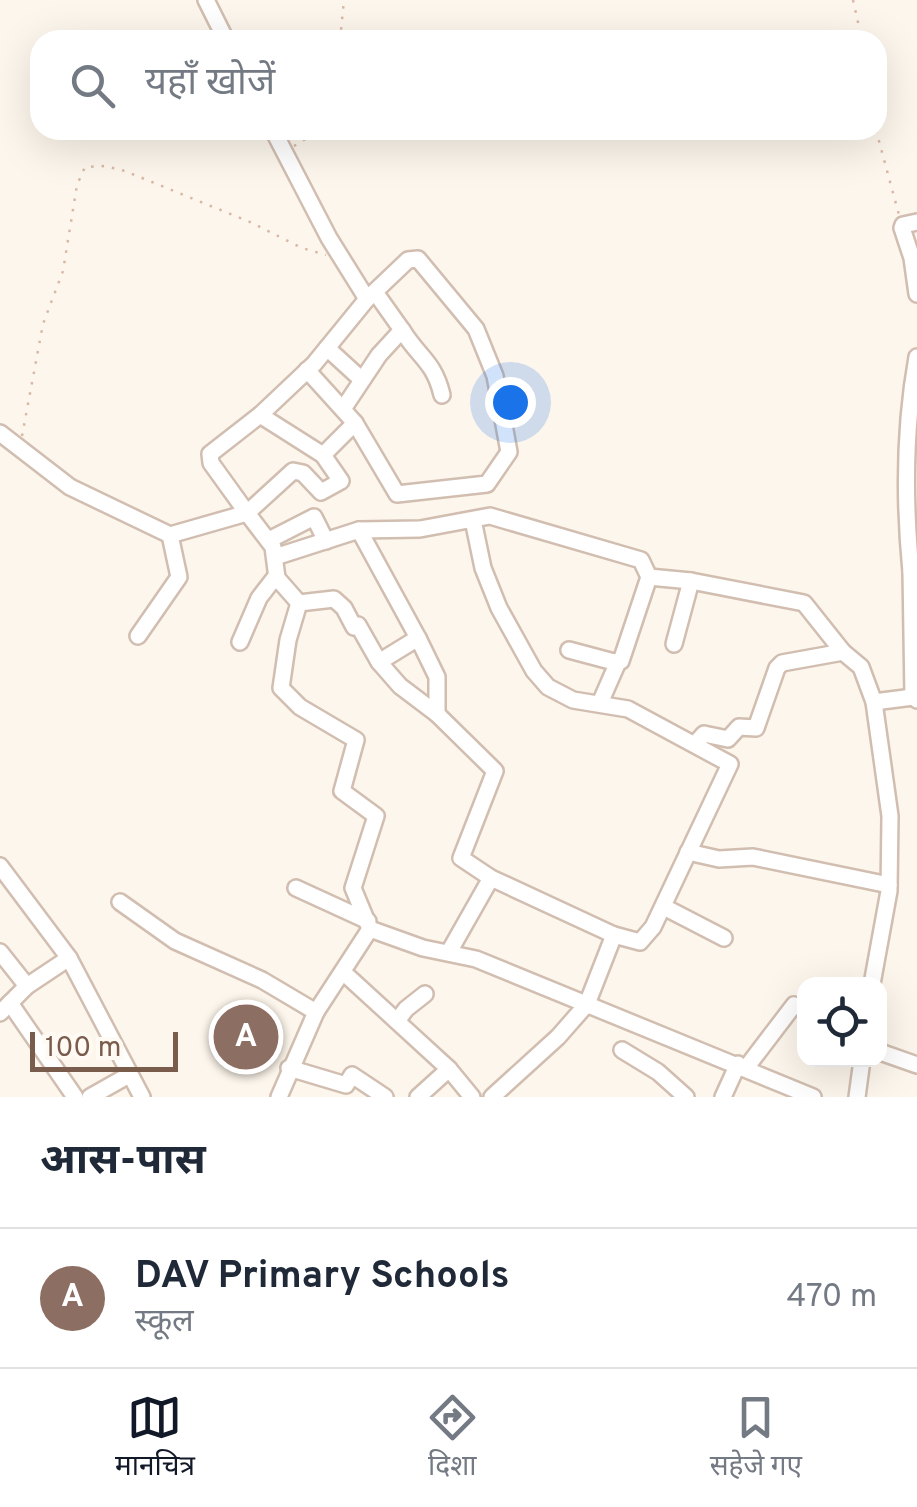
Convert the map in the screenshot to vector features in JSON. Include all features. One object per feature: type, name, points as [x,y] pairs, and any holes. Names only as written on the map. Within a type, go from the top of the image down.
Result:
[{"type":"street","points":[[206,0],[221,30]]},
{"type":"street","points":[[277,140],[342,259],[436,371],[442,394]]},
{"type":"street","points":[[910,224],[917,291]]},
{"type":"street","points":[[299,603],[276,576],[269,540],[211,463],[210,456],[307,370],[408,260],[416,258],[476,329],[495,376],[510,452],[489,483],[397,494],[355,423],[307,370]]},
{"type":"street","points":[[343,409],[402,330]]},
{"type":"street","points":[[327,348],[362,380]]},
{"type":"street","points":[[874,702],[915,698],[914,572],[904,491],[917,358]]},
{"type":"street","points":[[0,433],[70,488],[170,535],[247,513],[293,471],[303,474],[321,492],[340,484],[323,455],[260,415]]},
{"type":"street","points":[[323,455],[355,423]]},
{"type":"street","points":[[274,557],[358,530],[420,529],[490,516],[636,557],[644,563],[649,577],[632,635],[600,703]]},
{"type":"street","points":[[269,540],[315,518],[326,541]]},
{"type":"street","points":[[299,603],[334,599],[354,628],[358,625],[379,662],[400,686],[494,768],[495,774],[460,856],[490,878],[614,935],[634,942],[642,940],[664,907],[730,764],[628,709],[573,700],[548,687],[534,670],[494,594],[473,520]]},
{"type":"street","points":[[358,530],[438,677],[436,714]]},
{"type":"street","points":[[138,636],[179,577],[170,535]]},
{"type":"street","points":[[240,642],[260,598],[276,576]]},
{"type":"street","points":[[649,577],[691,581],[804,604],[843,652],[861,667],[874,702],[890,816],[889,885],[873,977]]},
{"type":"street","points":[[674,644],[691,581]]},
{"type":"street","points":[[299,603],[281,688],[300,708],[356,740],[342,791],[376,816],[353,888],[368,925]]},
{"type":"street","points":[[379,662],[418,638]]},
{"type":"street","points":[[570,650],[618,662]]},
{"type":"street","points":[[695,744],[704,734],[726,740],[739,727],[756,728],[782,663],[843,652]]},
{"type":"street","points":[[688,852],[719,859],[753,857],[889,885]]},
{"type":"street","points":[[0,866],[70,958],[142,1097]]},
{"type":"street","points":[[449,952],[490,878]]},
{"type":"street","points":[[296,888],[422,948],[476,959],[812,1097]]},
{"type":"street","points":[[120,902],[175,941],[262,980],[316,1012]]},
{"type":"street","points":[[664,907],[724,938]]},
{"type":"street","points":[[278,1097],[316,1012],[368,925]]},
{"type":"street","points":[[492,1097],[558,1037],[587,1004],[614,935]]},
{"type":"street","points":[[0,952],[27,986]]},
{"type":"street","points":[[70,958],[27,986],[5,1008],[76,1097]]},
{"type":"street","points":[[343,972],[449,1069],[472,1097]]},
{"type":"street","points":[[398,1022],[404,1011],[425,994]]},
{"type":"street","points":[[723,1097],[742,1066],[794,1005],[797,1006]]},
{"type":"street","points":[[622,1050],[658,1072],[686,1097]]},
{"type":"street","points":[[887,1054],[917,1065]]},
{"type":"street","points":[[857,1097],[861,1067]]},
{"type":"street","points":[[289,1068],[344,1091],[352,1075],[385,1097]]},
{"type":"street","points":[[418,1097],[449,1069]]},
{"type":"street","points":[[90,1097],[129,1075]]},
{"type":"path","points":[[341,30],[344,0]]},
{"type":"path","points":[[853,0],[860,30]]},
{"type":"path","points":[[284,152],[304,140]]},
{"type":"path","points":[[880,140],[910,224]]},
{"type":"path","points":[[19,447],[44,324],[60,282],[76,185],[85,167],[125,171],[219,208],[302,248],[342,259]]},
{"type":"place","name":"DAV Primary Schools","points":[[246,1037]]}]
